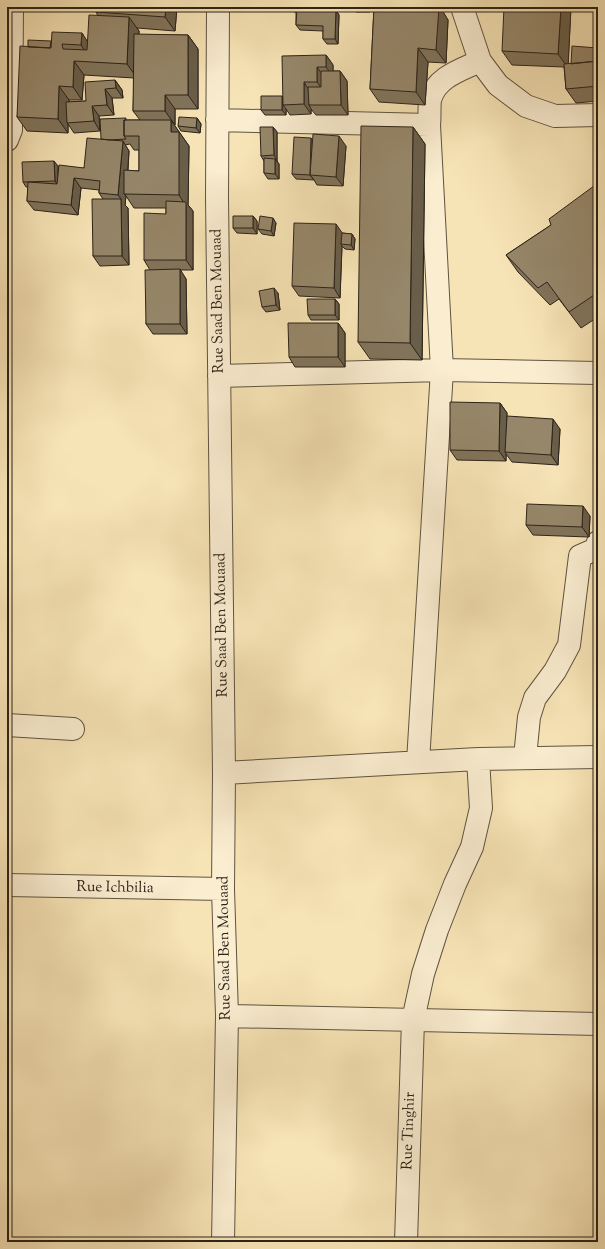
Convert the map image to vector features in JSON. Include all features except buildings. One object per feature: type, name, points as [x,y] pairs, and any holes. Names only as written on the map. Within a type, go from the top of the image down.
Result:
[{"type":"street","points":[[7,140],[11,130],[12,7]]},
{"type":"street","name":"Rue Saad Ben Mouaad","points":[[218,7],[217,120],[219,376],[224,773],[223,889],[226,1016],[223,1242]]},
{"type":"street","points":[[462,7],[480,61],[498,85],[526,106],[555,116],[598,115]]},
{"type":"street","points":[[418,762],[442,370],[429,125],[430,100],[437,85],[446,77],[480,61]]},
{"type":"street","points":[[217,120],[429,125]]},
{"type":"street","points":[[219,376],[442,370],[598,373]]},
{"type":"street","points":[[525,757],[529,717],[535,698],[554,671],[569,645],[580,556],[596,549],[598,542]]},
{"type":"street","points":[[7,725],[73,729]]},
{"type":"street","points":[[224,773],[478,759],[525,757],[598,757]]},
{"type":"street","name":"Rue Tinghir","points":[[406,1242],[413,1020],[423,974],[437,930],[455,884],[472,847],[481,808],[478,759]]},
{"type":"street","name":"Rue Ichbilia","points":[[7,885],[223,889]]},
{"type":"street","points":[[226,1016],[598,1024]]}]
